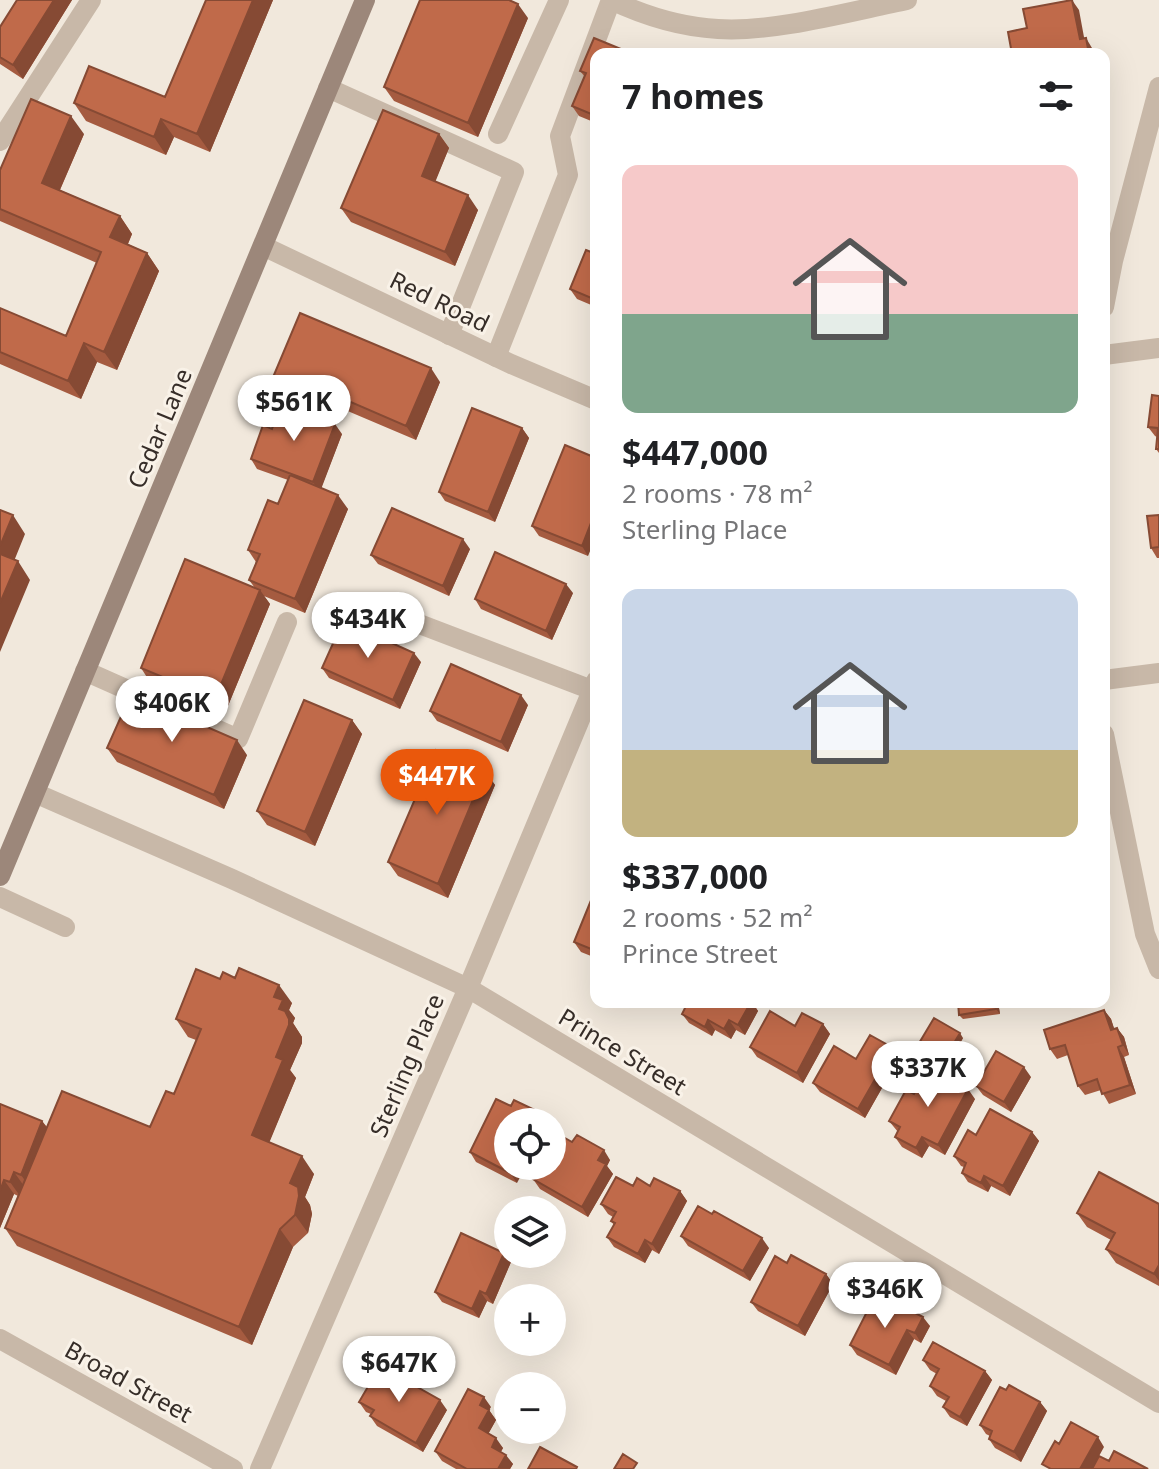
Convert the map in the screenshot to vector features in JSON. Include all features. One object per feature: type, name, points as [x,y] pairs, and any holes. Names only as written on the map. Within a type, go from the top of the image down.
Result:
[{"type":"main road","name":"Cedar Lane","points":[[0,876],[365,0]]},
{"type":"street","points":[[0,141],[91,0]]},
{"type":"street","points":[[498,134],[559,0]]},
{"type":"street","points":[[593,48],[611,0],[634,5],[661,20],[719,30],[774,25],[907,0]]},
{"type":"street","points":[[496,357],[568,175],[560,136],[590,56]]},
{"type":"street","points":[[1110,276],[1159,87]]},
{"type":"street","points":[[328,88],[514,172],[449,335]]},
{"type":"street","name":"Red Road","points":[[263,246],[496,357],[590,397]]},
{"type":"street","points":[[1110,354],[1159,348]]},
{"type":"street","points":[[367,604],[590,684]]},
{"type":"street","points":[[85,671],[238,739],[287,622]]},
{"type":"street","points":[[1110,679],[1159,673]]},
{"type":"street","name":"Sterling Place","points":[[260,1469],[468,988],[590,695]]},
{"type":"street","points":[[1110,791],[1145,934],[1159,969]]},
{"type":"street","name":"Prince Street","points":[[35,793],[232,879],[468,988],[1150,1388],[1159,1403]]},
{"type":"street","points":[[0,897],[65,927]]},
{"type":"street","name":"Broad Street","points":[[0,1339],[233,1469]]},
{"type":"building","points":[[17,0],[54,0],[13,65],[0,57],[0,27]]},
{"type":"building","points":[[206,0],[253,0],[197,134],[161,119],[154,137],[74,103],[89,66],[165,97]]},
{"type":"building","points":[[420,0],[509,0],[518,4],[468,123],[384,87]]},
{"type":"building","points":[[1072,0],[1080,39],[1086,38],[1088,48],[1011,48],[1008,32],[1027,28],[1023,9]]},
{"type":"building","points":[[594,38],[618,48],[590,48],[590,114],[572,106],[586,73],[580,71]]},
{"type":"building","points":[[31,99],[71,116],[42,183],[120,216],[110,237],[147,253],[104,352],[84,343],[68,381],[0,352],[0,308],[66,336],[101,252],[0,209],[0,170]]},
{"type":"building","points":[[383,110],[439,134],[422,176],[468,195],[445,252],[341,208]]},
{"type":"building","points":[[586,250],[590,252],[590,297],[570,289]]},
{"type":"building","points":[[300,313],[431,368],[406,426],[307,383],[302,395],[271,382]]},
{"type":"building","points":[[1152,395],[1159,396],[1159,449],[1156,449],[1158,428],[1148,427]]},
{"type":"building","points":[[281,404],[335,424],[313,482],[251,459],[263,425],[272,429]]},
{"type":"building","points":[[472,408],[522,428],[488,512],[439,492]]},
{"type":"building","points":[[565,445],[590,455],[590,525],[582,546],[532,526]]},
{"type":"building","points":[[290,475],[338,495],[295,599],[249,580],[260,554],[248,550],[268,500],[278,504]]},
{"type":"building","points":[[392,508],[463,539],[443,586],[371,555]]},
{"type":"building","points":[[0,510],[13,515],[0,546]]},
{"type":"building","points":[[1159,515],[1159,547],[1151,548],[1147,516]]},
{"type":"building","points":[[495,552],[566,584],[546,631],[475,599]]},
{"type":"building","points":[[0,554],[18,561],[0,603]]},
{"type":"building","points":[[185,559],[260,590],[215,699],[141,668]]},
{"type":"building","points":[[343,621],[414,653],[393,700],[322,668]]},
{"type":"building","points":[[451,664],[521,695],[501,742],[430,711]]},
{"type":"building","points":[[131,694],[237,740],[214,795],[107,748]]},
{"type":"building","points":[[304,700],[352,720],[305,832],[257,811]]},
{"type":"building","points":[[436,750],[485,771],[438,884],[388,862]]},
{"type":"building","points":[[590,903],[590,949],[574,942]]},
{"type":"building","points":[[239,968],[279,985],[274,997],[283,1000],[279,1009],[285,1011],[289,1019],[276,1057],[283,1060],[252,1135],[302,1156],[290,1183],[298,1187],[295,1215],[280,1229],[239,1327],[5,1228],[62,1091],[150,1127],[166,1091],[174,1094],[201,1029],[176,1019],[196,969],[220,979],[223,972],[235,978]]},
{"type":"building","points":[[685,1008],[748,1008],[738,1025],[729,1020],[724,1029],[708,1020],[705,1027],[682,1014]]},
{"type":"building","points":[[958,1008],[996,1008],[996,1009],[959,1015]]},
{"type":"building","points":[[1104,1010],[1111,1030],[1117,1028],[1123,1045],[1118,1047],[1130,1085],[1102,1094],[1097,1079],[1078,1086],[1065,1045],[1050,1049],[1044,1030]]},
{"type":"building","points":[[770,1011],[795,1026],[802,1013],[823,1024],[797,1073],[750,1047]]},
{"type":"building","points":[[934,1018],[960,1033],[941,1065],[915,1050]]},
{"type":"building","points":[[870,1035],[893,1048],[858,1109],[813,1083],[834,1046],[856,1059]]},
{"type":"building","points":[[996,1051],[1024,1067],[1004,1102],[976,1086]]},
{"type":"building","points":[[928,1068],[968,1089],[938,1145],[922,1137],[916,1148],[895,1137],[900,1127],[889,1121],[906,1090],[914,1094]]},
{"type":"building","points":[[496,1099],[511,1106],[514,1100],[531,1108],[494,1108],[494,1165],[470,1152]]},
{"type":"building","points":[[0,1104],[42,1121],[21,1175],[14,1172],[10,1182],[4,1180],[0,1191]]},
{"type":"building","points":[[990,1109],[1032,1132],[1003,1186],[984,1176],[981,1183],[962,1173],[966,1163],[954,1156],[968,1130],[976,1135]]},
{"type":"building","points":[[577,1135],[604,1150],[598,1160],[606,1164],[582,1207],[535,1180],[566,1180],[566,1139],[572,1142]]},
{"type":"building","points":[[1099,1172],[1159,1204],[1159,1265],[1154,1274],[1106,1249],[1115,1233],[1077,1213]]},
{"type":"building","points":[[616,1177],[633,1186],[637,1178],[650,1186],[654,1178],[680,1191],[652,1244],[645,1240],[638,1254],[607,1237],[615,1223],[611,1221],[616,1212],[601,1204]]},
{"type":"building","points":[[698,1206],[712,1214],[714,1211],[762,1238],[743,1271],[681,1236]]},
{"type":"building","points":[[461,1233],[494,1248],[494,1268],[497,1268],[486,1294],[480,1291],[472,1309],[435,1292]]},
{"type":"building","points":[[791,1255],[826,1274],[798,1326],[751,1302],[775,1256],[787,1263]]},
{"type":"building","points":[[874,1298],[896,1309],[898,1304],[923,1317],[915,1333],[907,1330],[889,1365],[850,1345]]},
{"type":"building","points":[[933,1342],[985,1371],[960,1417],[943,1407],[949,1397],[930,1386],[939,1369],[923,1360]]},
{"type":"building","points":[[380,1366],[440,1400],[416,1443],[370,1416],[374,1410],[359,1402]]},
{"type":"building","points":[[1009,1385],[1040,1402],[1014,1452],[989,1439],[992,1431],[980,1425],[1000,1387],[1006,1390]]},
{"type":"building","points":[[468,1389],[484,1397],[480,1405],[489,1410],[479,1428],[494,1437],[492,1447],[506,1455],[498,1469],[467,1469],[435,1451]]},
{"type":"building","points":[[1071,1422],[1098,1437],[1080,1469],[1051,1469],[1042,1464],[1055,1441],[1059,1444]]},
{"type":"building","points":[[540,1447],[577,1467],[576,1469],[528,1469]]},
{"type":"building","points":[[1114,1451],[1148,1469],[1092,1469],[1099,1456],[1109,1461]]},
{"type":"building","points":[[623,1454],[637,1463],[633,1469],[614,1469]]}]
